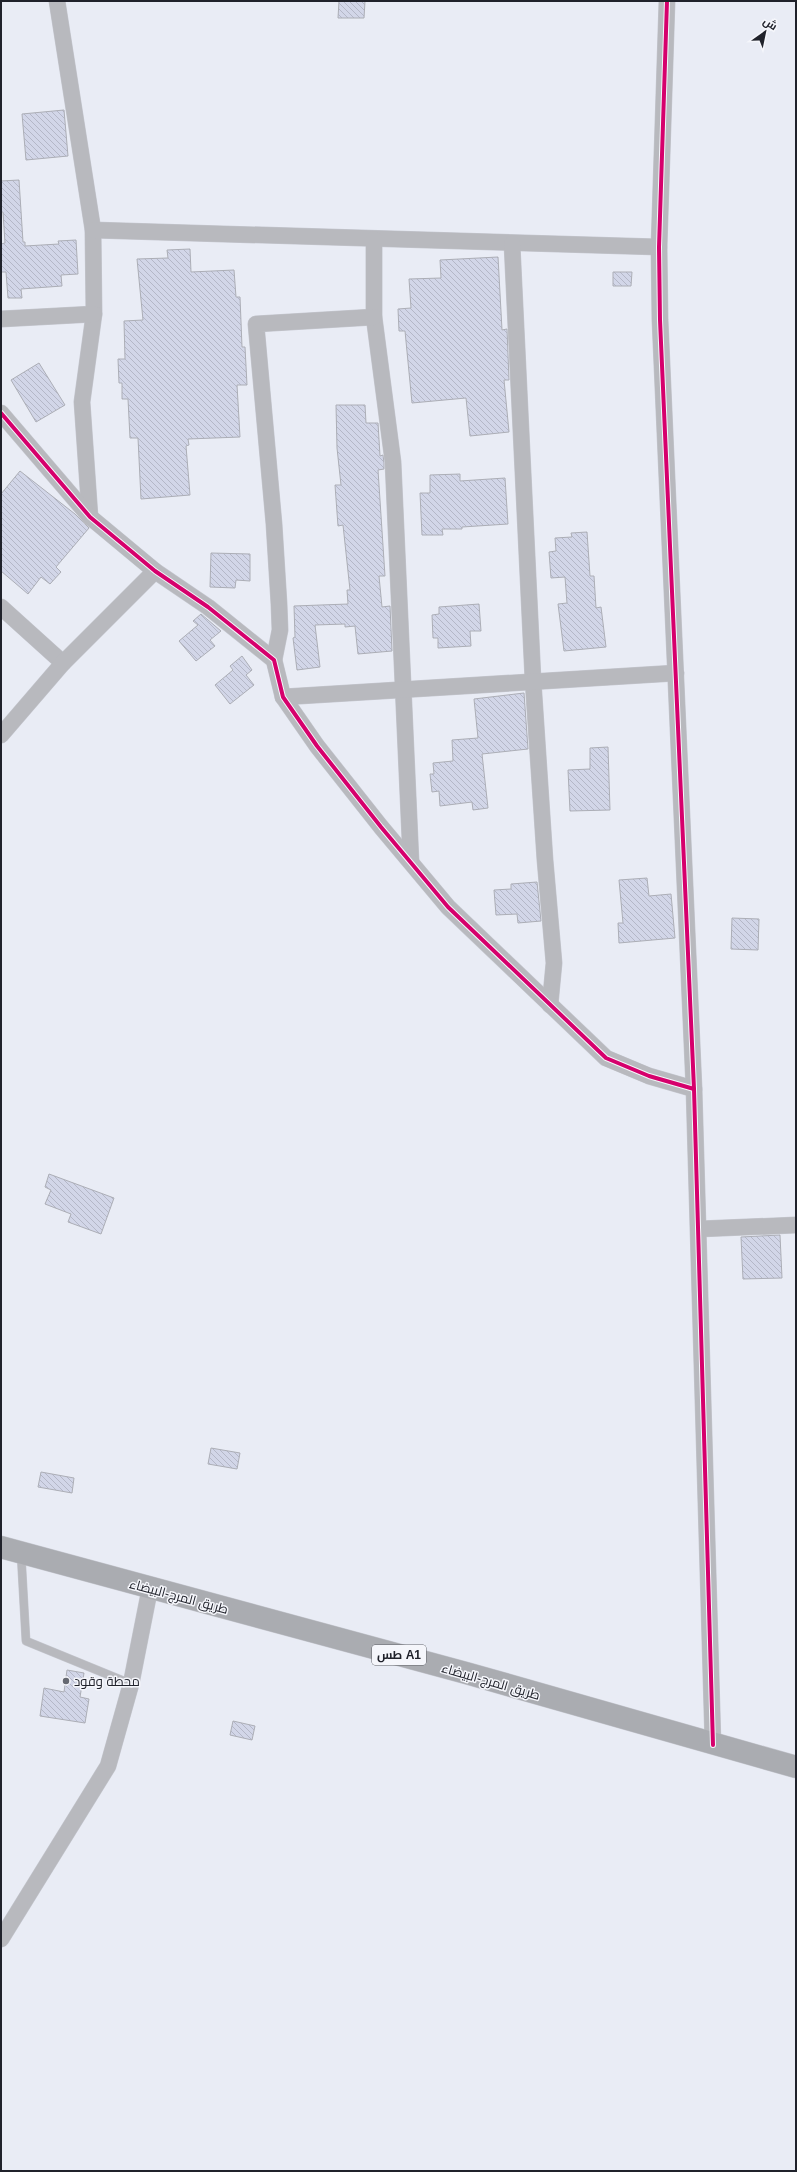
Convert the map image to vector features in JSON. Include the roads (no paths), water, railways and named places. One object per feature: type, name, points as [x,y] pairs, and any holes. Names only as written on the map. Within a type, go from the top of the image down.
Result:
[{"type":"highway","name":"طريق المرج-البيضاء","points":[[11,1550],[466,1674],[713,1745],[796,1767]]},
{"type":"street","points":[[57,1],[93,230],[94,314],[82,402],[90,517]]},
{"type":"street","points":[[667,1],[659,247],[660,320],[694,1089],[713,1745]]},
{"type":"street","points":[[93,230],[512,244],[659,247]]},
{"type":"street","points":[[374,239],[374,317],[393,462],[411,862]]},
{"type":"street","points":[[512,244],[533,680],[544,860],[554,963],[550,1005]]},
{"type":"street","points":[[1,319],[94,314]]},
{"type":"street","points":[[374,317],[256,324],[274,524],[279,604],[280,630],[274,660],[283,697],[317,746],[448,907],[550,1005],[606,1058],[649,1076],[694,1089]]},
{"type":"street","points":[[1,414],[90,517],[156,571],[208,607],[274,660]]},
{"type":"street","points":[[1,735],[64,663],[156,571]]},
{"type":"street","points":[[1,607],[64,663]]},
{"type":"street","points":[[283,697],[533,680],[676,673]]},
{"type":"street","points":[[698,1229],[796,1224]]},
{"type":"street","points":[[1,1939],[108,1766],[131,1684],[150,1588]]},
{"type":"lane","points":[[11,1550],[26,1641],[131,1684]]},
{"type":"place","name":"محطة وقود","points":[[66,1681]]}]
